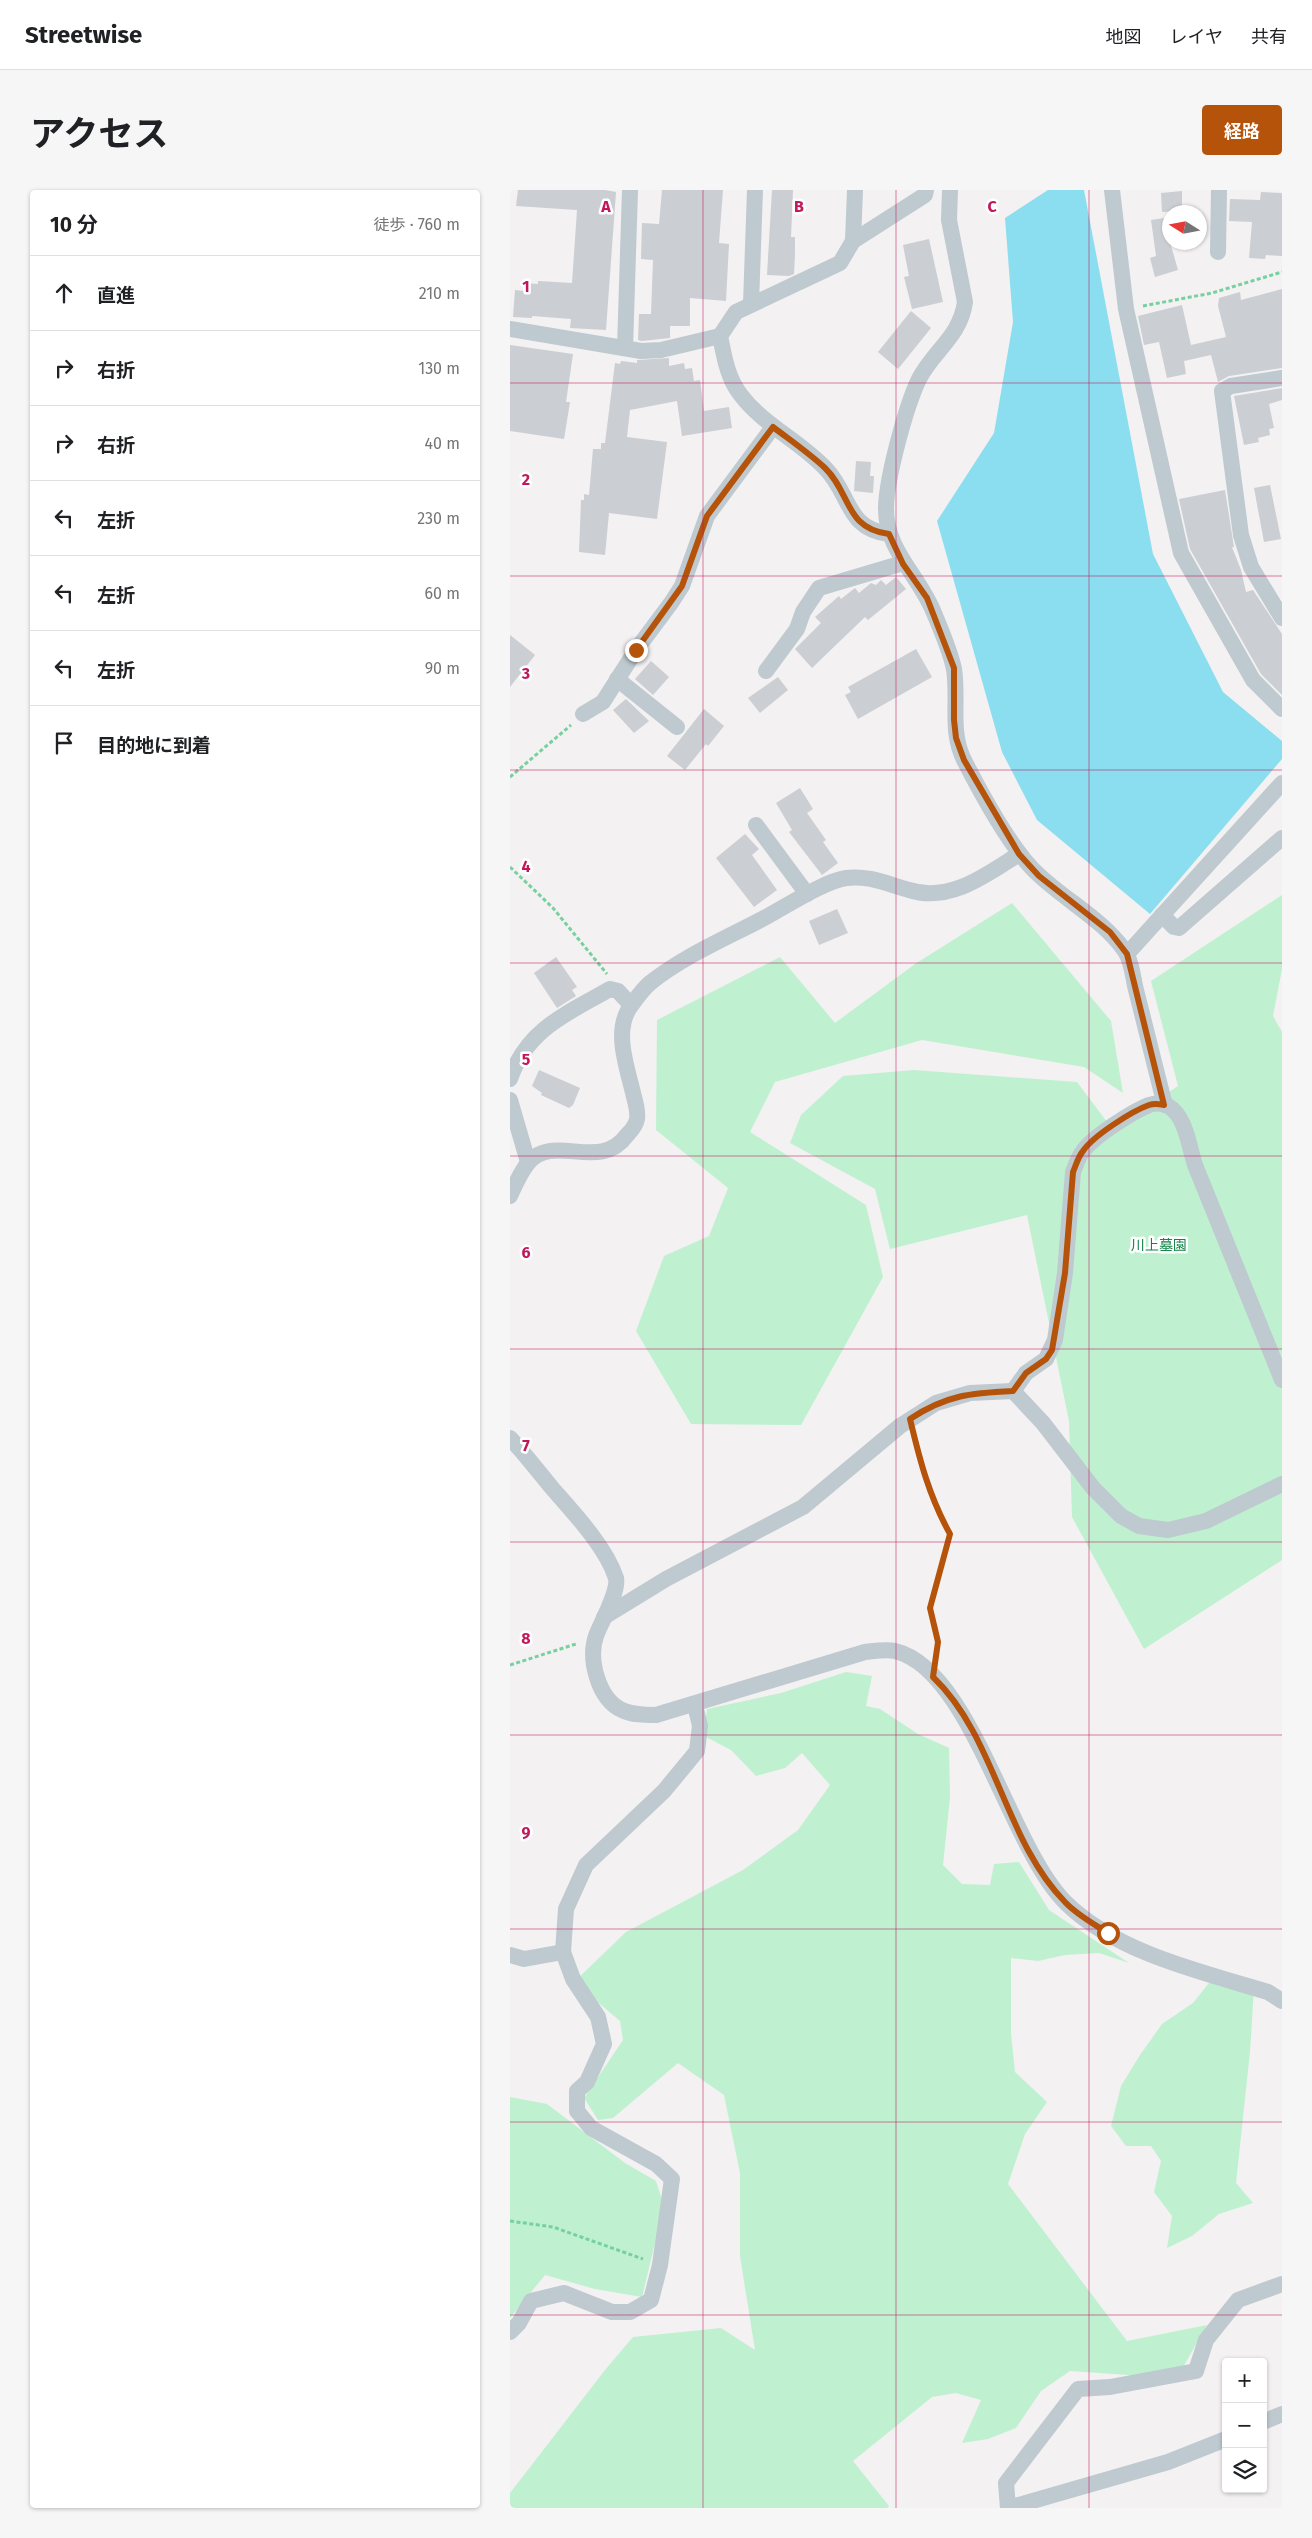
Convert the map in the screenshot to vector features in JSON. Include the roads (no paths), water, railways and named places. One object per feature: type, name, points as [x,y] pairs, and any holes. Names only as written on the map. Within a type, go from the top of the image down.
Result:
[{"type":"street","points":[[625,348],[630,190]]},
{"type":"street","points":[[751,304],[755,190]]},
{"type":"street","points":[[510,329],[641,351],[661,350],[720,336],[736,312],[840,264],[853,241],[855,190]]},
{"type":"street","points":[[853,241],[925,196],[926,190]]},
{"type":"street","points":[[950,190],[949,220],[965,302],[964,314],[958,328],[920,379],[912,402],[894,458],[886,506],[889,534],[903,564],[927,598],[954,668],[955,729],[964,760],[1019,854],[1039,876],[1110,932],[1127,954],[1164,1105]]},
{"type":"street","points":[[1112,190],[1126,309],[1180,553],[1253,680],[1282,709]]},
{"type":"street","points":[[1218,252],[1219,190]]},
{"type":"street","points":[[720,336],[726,366],[739,393],[773,427],[826,468],[838,484],[852,513],[863,526],[876,532],[889,534]]},
{"type":"street","points":[[1282,378],[1231,386],[1222,391],[1242,535],[1251,567],[1282,618]]},
{"type":"street","points":[[583,714],[603,702],[682,586],[707,516],[773,427]]},
{"type":"street","points":[[766,671],[796,629],[803,612],[819,588],[903,564]]},
{"type":"street","points":[[618,679],[677,727]]},
{"type":"street","points":[[1127,954],[1282,783]]},
{"type":"street","points":[[756,825],[808,894]]},
{"type":"street","points":[[1162,915],[1174,927],[1179,928],[1282,838]]},
{"type":"street","points":[[510,1196],[528,1162],[539,1154],[554,1150],[599,1153],[613,1149],[626,1138],[637,1121],[637,1110],[625,1062],[622,1041],[625,1020],[631,1005],[649,984],[674,966],[808,894],[844,878],[864,877],[888,882],[910,891],[949,892],[973,882],[1019,854]]},
{"type":"street","points":[[510,1080],[532,1041],[544,1027],[610,989],[618,991],[631,1005]]},
{"type":"street","points":[[510,1100],[528,1162]]},
{"type":"street","points":[[604,1617],[666,1580],[803,1507],[910,1419],[936,1403],[958,1396],[1013,1391],[1026,1373],[1046,1359],[1055,1340],[1065,1273],[1073,1172],[1078,1160],[1083,1150],[1093,1141],[1128,1116],[1150,1104],[1164,1105],[1177,1114],[1184,1128],[1195,1164],[1282,1380]]},
{"type":"street","points":[[1013,1391],[1043,1423],[1093,1488],[1120,1516],[1138,1526],[1168,1530],[1206,1522],[1282,1484]]},
{"type":"street","points":[[510,1438],[588,1531],[616,1580],[614,1594],[595,1638],[594,1662],[597,1680],[608,1698],[621,1710],[637,1714],[656,1715],[695,1705],[865,1652],[895,1650],[911,1658],[933,1677],[965,1717],[1026,1844],[1039,1867],[1066,1904],[1137,1950],[1268,1992],[1282,2001]]},
{"type":"street","points":[[510,2332],[518,2323],[530,2301],[564,2293],[612,2312],[630,2312],[651,2300],[660,2266],[672,2179],[656,2164],[591,2128],[576,2111],[576,2091],[587,2082],[604,2044],[598,2017],[573,1979],[563,1952],[566,1909],[586,1864],[664,1791],[697,1751],[700,1726],[695,1705]]},
{"type":"street","points":[[510,1955],[524,1959],[563,1952]]},
{"type":"street","points":[[1222,2441],[1168,2462],[1008,2508],[1006,2483],[1078,2389],[1110,2387],[1196,2371],[1206,2340],[1238,2300],[1282,2284]]},
{"type":"street","points":[[1267,2420],[1282,2414]]},
{"type":"water","points":[[1048,190],[1084,190],[1153,554],[1223,692],[1282,741],[1282,759],[1150,914],[1037,820],[1002,752],[937,521],[994,433],[1013,322],[1005,218]]},
{"type":"park label","name":"川上墓園","points":[[1159,1245]]}]
